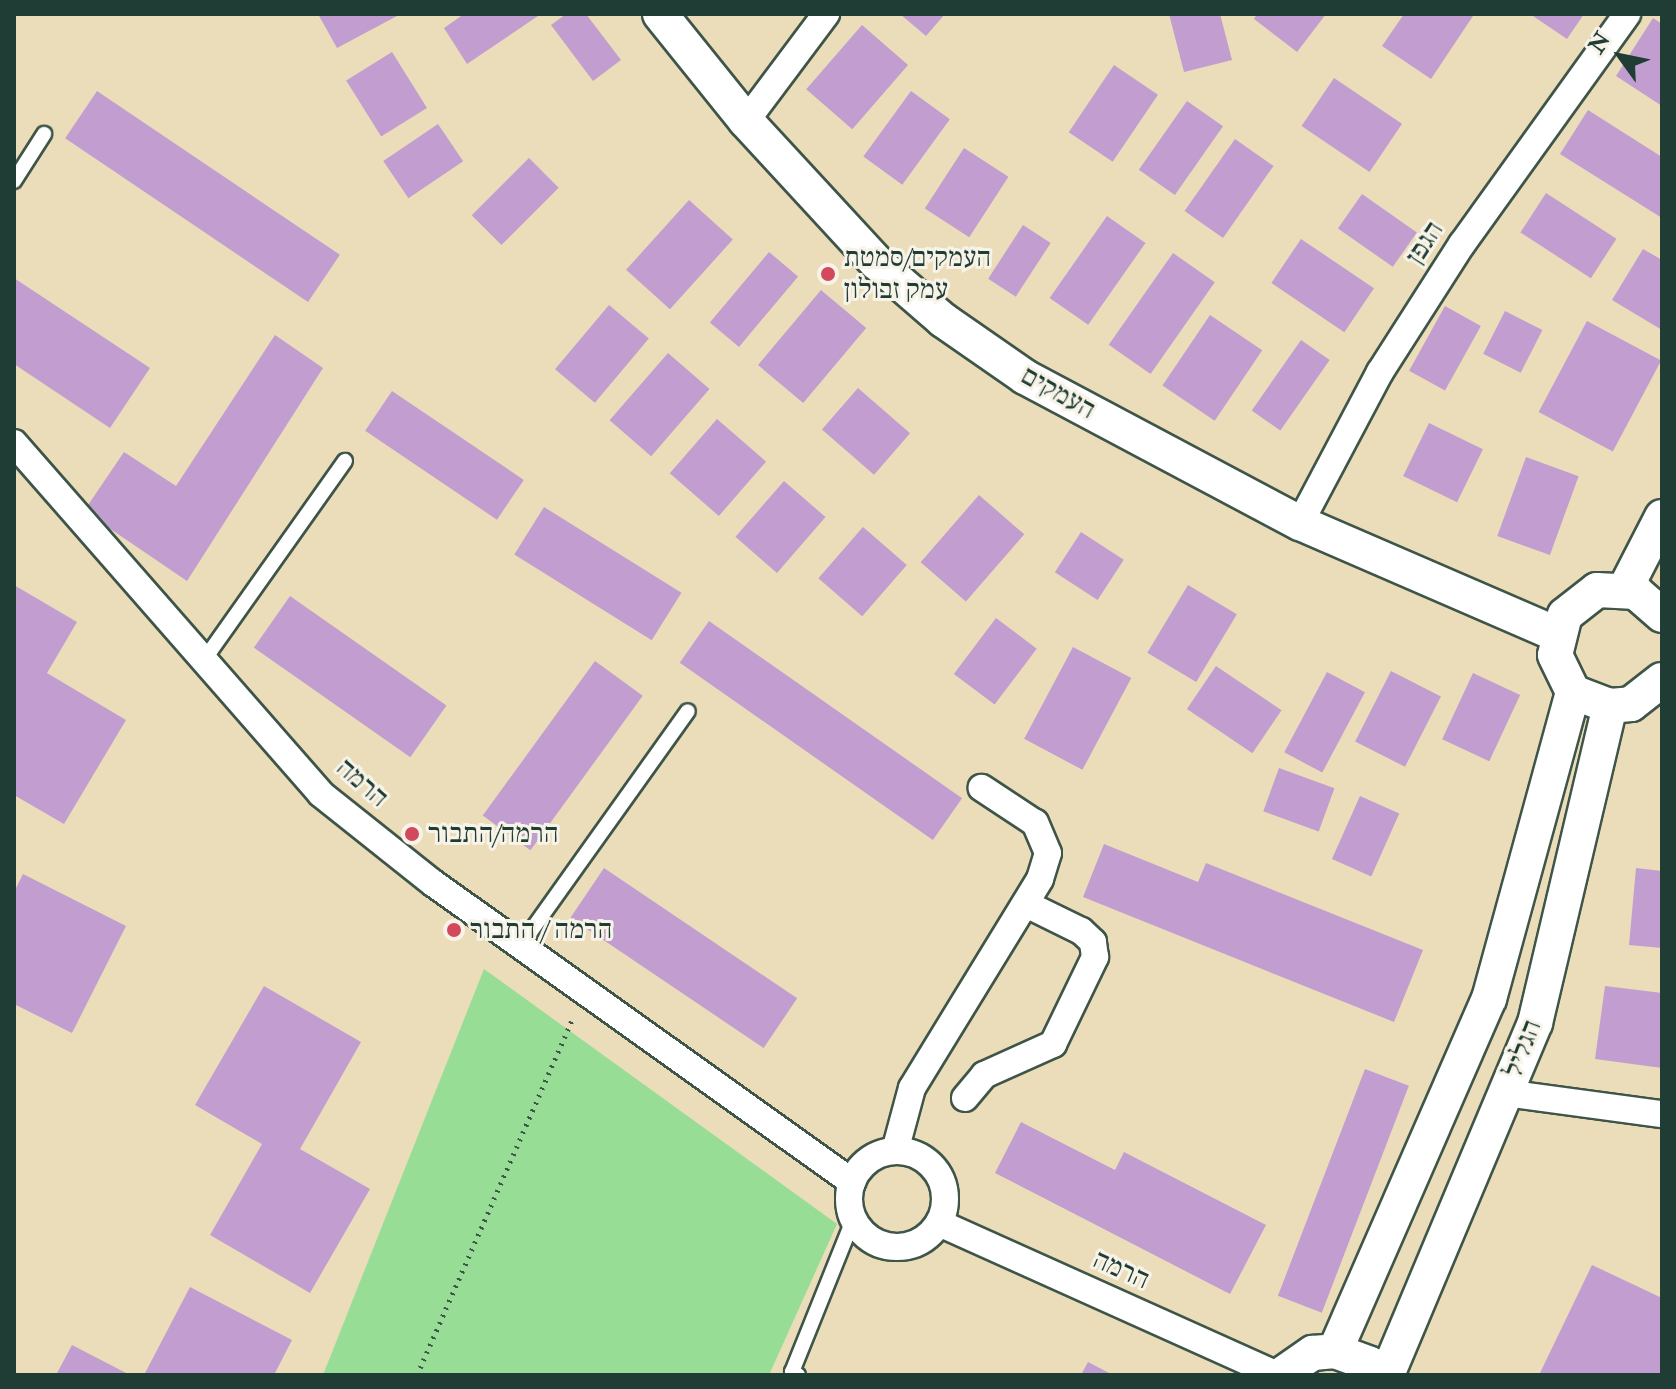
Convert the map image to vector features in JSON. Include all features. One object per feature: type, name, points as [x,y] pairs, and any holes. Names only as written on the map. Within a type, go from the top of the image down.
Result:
[{"type":"street","name":"העמקים","points":[[660,14],[746,121],[876,262],[943,320],[1025,377],[1300,523],[1556,634]]},
{"type":"street","points":[[746,121],[826,14]]},
{"type":"street","name":"הגפן","points":[[1300,523],[1380,372],[1462,244],[1627,14]]},
{"type":"street","name":"הרמה","points":[[14,443],[321,794],[521,945],[852,1182]]},
{"type":"street","points":[[1662,517],[1650,598],[1597,590],[1579,600],[1556,634],[1555,655],[1573,692],[1610,706],[1631,704],[1662,680]]},
{"type":"street","name":"הגליל","points":[[1335,1351],[1489,999],[1573,692]]},
{"type":"street","name":"הגליל","points":[[1387,1375],[1535,1023],[1610,706]]},
{"type":"street","points":[[895,1151],[912,1088],[1026,904],[1048,853],[1043,834],[1017,808],[982,788]]},
{"type":"street","points":[[965,1098],[984,1075],[1053,1044],[1095,957],[1093,942],[1081,931],[1026,904]]},
{"type":"street","points":[[1506,1093],[1662,1114]]},
{"type":"street","points":[[895,1151],[912,1153],[940,1176],[945,1196],[939,1223],[921,1241],[898,1247],[877,1243],[853,1220],[852,1182],[866,1163],[895,1151]]},
{"type":"street","name":"הרמה","points":[[939,1223],[1279,1375]]},
{"type":"street","points":[[1279,1375],[1313,1353],[1335,1351],[1370,1364],[1380,1375]]},
{"type":"lane","points":[[14,181],[44,134]]},
{"type":"lane","points":[[204,660],[345,461]]},
{"type":"lane","points":[[521,945],[688,711]]},
{"type":"lane","points":[[793,1374],[853,1220]]},
{"type":"path","points":[[417,1375],[585,991]]},
{"type":"green space","points":[[484,969],[837,1224],[769,1375],[323,1375]]},
{"type":"building","points":[[318,14],[396,14],[397,16],[337,48]]},
{"type":"building","points":[[464,14],[541,14],[467,64],[444,28]]},
{"type":"building","points":[[566,14],[586,14],[621,60],[593,81],[551,25]]},
{"type":"building","points":[[900,14],[945,14],[926,36]]},
{"type":"building","points":[[1169,14],[1220,14],[1232,60],[1184,72]]},
{"type":"building","points":[[1257,14],[1326,14],[1297,52],[1254,19]]},
{"type":"building","points":[[1404,14],[1473,16],[1431,79],[1382,46]]},
{"type":"building","points":[[1530,14],[1584,14],[1567,39]]},
{"type":"building","points":[[1653,18],[1662,24],[1662,106],[1616,76]]},
{"type":"building","points":[[862,25],[908,65],[852,129],[806,89]]},
{"type":"building","points":[[392,52],[427,108],[381,137],[346,81]]},
{"type":"building","points":[[1114,65],[1158,95],[1113,162],[1069,132]]},
{"type":"building","points":[[1334,78],[1402,124],[1370,172],[1302,126]]},
{"type":"building","points":[[97,91],[340,255],[308,302],[65,138]]},
{"type":"building","points":[[911,91],[950,119],[902,185],[863,157]]},
{"type":"building","points":[[1187,101],[1223,126],[1175,195],[1139,170]]},
{"type":"building","points":[[1588,110],[1662,157],[1662,218],[1560,154]]},
{"type":"building","points":[[438,124],[463,161],[408,198],[383,161]]},
{"type":"building","points":[[1235,139],[1274,166],[1223,238],[1185,211]]},
{"type":"building","points":[[964,148],[1008,177],[969,237],[925,208]]},
{"type":"building","points":[[529,158],[559,188],[501,245],[472,215]]},
{"type":"building","points":[[1546,193],[1616,239],[1591,278],[1520,232]]},
{"type":"building","points":[[1362,194],[1417,232],[1393,267],[1338,228]]},
{"type":"building","points":[[689,200],[733,239],[670,309],[626,270]]},
{"type":"building","points":[[1107,216],[1146,243],[1088,325],[1050,298]]},
{"type":"building","points":[[1023,225],[1051,243],[1016,297],[988,279]]},
{"type":"building","points":[[1301,239],[1374,288],[1344,332],[1271,283]]},
{"type":"building","points":[[1643,249],[1662,260],[1662,330],[1612,300]]},
{"type":"building","points":[[769,252],[798,276],[739,347],[710,322]]},
{"type":"building","points":[[1173,253],[1215,282],[1151,374],[1109,345]]},
{"type":"building","points":[[14,278],[150,368],[110,428],[14,364]]},
{"type":"building","points":[[821,290],[866,328],[803,403],[758,365]]},
{"type":"building","points":[[609,305],[649,338],[595,403],[555,369]]},
{"type":"building","points":[[1445,306],[1481,326],[1445,391],[1409,371]]},
{"type":"building","points":[[1505,311],[1542,330],[1521,373],[1483,354]]},
{"type":"building","points":[[1210,315],[1262,350],[1215,421],[1162,385]]},
{"type":"building","points":[[1587,321],[1661,360],[1613,451],[1539,412]]},
{"type":"building","points":[[275,335],[323,368],[187,581],[84,511],[124,452],[176,486]]},
{"type":"building","points":[[1301,340],[1330,360],[1280,431],[1252,410]]},
{"type":"building","points":[[668,353],[710,389],[651,456],[610,420]]},
{"type":"building","points":[[858,388],[910,433],[874,475],[822,430]]},
{"type":"building","points":[[392,391],[524,480],[497,520],[365,431]]},
{"type":"building","points":[[717,419],[766,462],[719,516],[670,473]]},
{"type":"building","points":[[1429,423],[1483,449],[1457,502],[1403,476]]},
{"type":"building","points":[[1526,457],[1579,476],[1550,555],[1497,536]]},
{"type":"building","points":[[784,481],[826,517],[777,573],[735,537]]},
{"type":"building","points":[[979,495],[1024,534],[966,602],[921,562]]},
{"type":"building","points":[[544,507],[681,593],[652,640],[514,554]]},
{"type":"building","points":[[863,527],[907,565],[862,616],[818,578]]},
{"type":"building","points":[[1081,532],[1124,560],[1098,600],[1055,572]]},
{"type":"building","points":[[14,585],[77,622],[47,673],[126,720],[64,824],[14,795]]},
{"type":"building","points":[[1188,585],[1237,614],[1196,682],[1147,653]]},
{"type":"building","points":[[290,596],[446,706],[410,757],[254,648]]},
{"type":"building","points":[[996,618],[1037,649],[995,705],[954,674]]},
{"type":"building","points":[[709,621],[962,798],[933,840],[680,663]]},
{"type":"building","points":[[1073,647],[1131,678],[1082,770],[1024,739]]},
{"type":"building","points":[[595,661],[643,696],[530,850],[483,816]]},
{"type":"building","points":[[1216,666],[1281,710],[1252,753],[1187,709]]},
{"type":"building","points":[[1391,671],[1441,696],[1405,767],[1355,741]]},
{"type":"building","points":[[1327,672],[1365,692],[1322,773],[1284,752]]},
{"type":"building","points":[[1473,673],[1520,695],[1489,761],[1442,739]]},
{"type":"building","points":[[1279,768],[1334,788],[1319,831],[1263,811]]},
{"type":"building","points":[[1360,796],[1399,813],[1371,877],[1332,859]]},
{"type":"building","points":[[1104,844],[1198,882],[1206,863],[1423,950],[1394,1022],[1083,897]]},
{"type":"building","points":[[604,868],[797,998],[764,1048],[570,918]]},
{"type":"building","points":[[1636,868],[1662,871],[1662,948],[1629,945]]},
{"type":"building","points":[[23,874],[126,926],[72,1033],[14,1004],[14,892]]},
{"type":"building","points":[[264,986],[361,1042],[300,1149],[370,1189],[310,1293],[210,1235],[262,1144],[195,1105]]},
{"type":"building","points":[[1605,986],[1662,993],[1662,1068],[1595,1059]]},
{"type":"building","points":[[1365,1069],[1409,1086],[1322,1313],[1278,1296]]},
{"type":"building","points":[[1021,1122],[1115,1170],[1124,1152],[1266,1225],[1230,1294],[995,1173]]},
{"type":"building","points":[[1592,1265],[1662,1298],[1662,1375],[1539,1375]]},
{"type":"building","points":[[190,1287],[292,1340],[274,1375],[144,1375]]},
{"type":"building","points":[[72,1345],[130,1375],[56,1375]]},
{"type":"building","points":[[1088,1362],[1113,1375],[1081,1375]]},
{"type":"place","name":"העמקים/סמטת עמק זבולון","points":[[828,274]]},
{"type":"place","name":"הרמה/התבור","points":[[412,834]]},
{"type":"place","name":"הרמה / התבור","points":[[454,930]]}]
